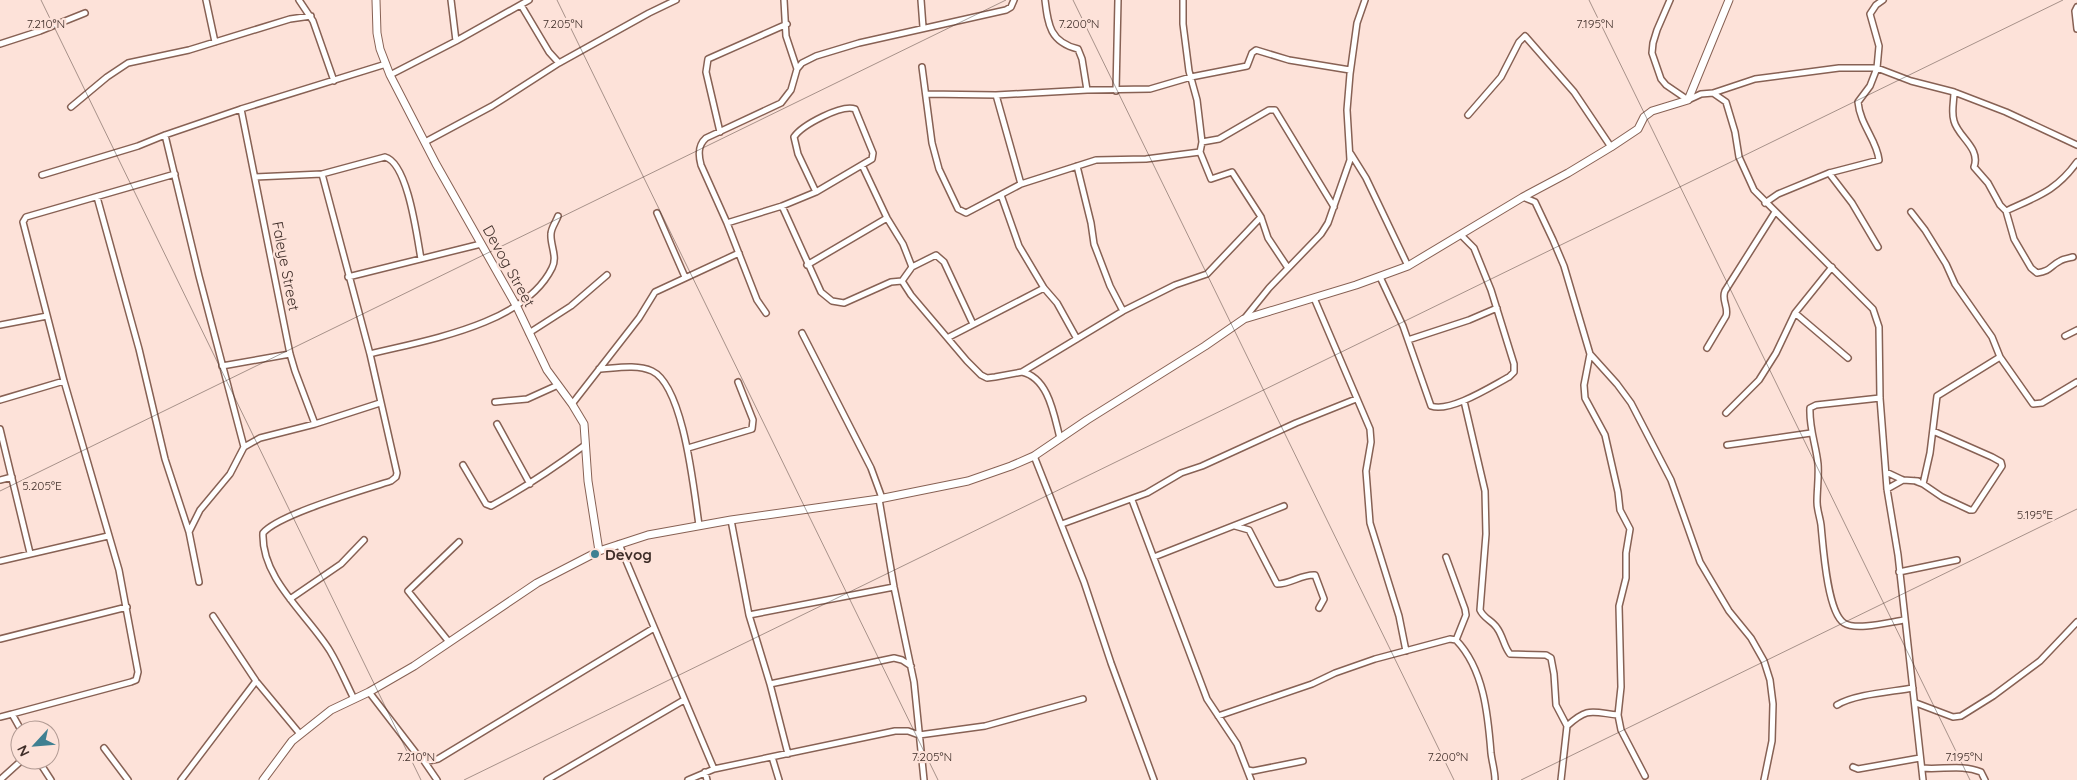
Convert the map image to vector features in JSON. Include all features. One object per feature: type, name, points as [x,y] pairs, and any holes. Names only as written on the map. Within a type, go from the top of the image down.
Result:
[{"type":"street","points":[[206,0],[215,42]]},
{"type":"street","points":[[298,0],[311,16],[334,81]]},
{"type":"street","name":"Devog Street","points":[[376,0],[377,32],[390,75],[517,307],[547,370],[584,424],[588,481],[599,551]]},
{"type":"street","points":[[451,0],[456,41]]},
{"type":"street","points":[[390,75],[529,0]]},
{"type":"street","points":[[425,142],[492,106],[559,63],[676,0]]},
{"type":"street","points":[[784,0],[787,24],[786,36],[797,69]]},
{"type":"street","points":[[921,0],[923,27]]},
{"type":"street","points":[[766,313],[757,300],[699,158],[701,143],[706,138],[781,103],[791,90],[797,69],[802,63],[816,56],[923,27],[1006,10],[1011,7],[1014,0]]},
{"type":"street","points":[[1045,0],[1049,29],[1067,46],[1078,49],[1082,59],[1087,90]]},
{"type":"street","points":[[1116,91],[1118,0]]},
{"type":"street","points":[[1183,0],[1183,24],[1191,77],[1197,100],[1202,142],[1200,152],[1211,179],[1232,172],[1261,217],[1268,238],[1288,268]]},
{"type":"street","points":[[263,780],[300,734],[331,710],[369,692],[414,666],[537,583],[599,551],[648,535],[699,525],[880,499],[968,481],[1011,466],[1034,456],[1244,319],[1288,268],[1321,234],[1328,223],[1351,154],[1347,110],[1350,70],[1357,23],[1365,0]]},
{"type":"street","points":[[1670,0],[1657,30],[1652,53],[1661,79],[1666,85],[1688,100]]},
{"type":"street","points":[[1688,100],[1729,0]]},
{"type":"street","points":[[1765,203],[1778,194],[1829,173],[1878,162],[1877,149],[1863,122],[1858,102],[1870,86],[1877,68],[1879,46],[1870,14],[1872,9],[1883,0]]},
{"type":"street","points":[[521,5],[549,52],[559,63]]},
{"type":"street","points":[[2077,7],[2075,19],[2077,29]]},
{"type":"street","points":[[0,44],[85,13]]},
{"type":"street","points":[[71,107],[107,77],[128,63],[189,50],[290,19],[311,16]]},
{"type":"street","points":[[720,132],[706,72],[708,59],[787,24]]},
{"type":"street","points":[[1468,115],[1502,77],[1519,42],[1525,36],[1574,92],[1611,147]]},
{"type":"street","points":[[926,94],[996,95],[1150,89],[1191,77],[1248,66],[1252,53],[1256,50],[1289,60],[1350,70]]},
{"type":"street","points":[[42,174],[138,146],[241,109],[386,64]]},
{"type":"street","points":[[922,67],[932,143],[938,169],[958,209],[966,213],[1021,184],[1096,160],[1146,159],[1200,152]]},
{"type":"street","points":[[1244,319],[1380,277],[1408,266],[1611,147],[1638,129],[1644,117],[1652,111],[1701,94],[1713,93],[1755,80],[1839,68],[1877,68],[1911,81],[1954,92],[2006,112],[2077,145]]},
{"type":"street","points":[[1954,92],[1953,112],[1957,129],[1974,151],[1977,160],[1974,166],[1988,183],[2000,205],[2006,211],[2014,239],[2031,268],[2037,273],[2044,272],[2053,267],[2058,261],[2072,257]]},
{"type":"street","points":[[1713,93],[1726,102],[1735,132],[1739,158],[1754,190],[1873,309],[1879,324],[1882,380],[1880,398],[1887,488],[1916,702],[1915,719],[1923,780]]},
{"type":"street","points":[[996,95],[1021,184]]},
{"type":"street","points":[[727,223],[782,206],[816,192],[872,159],[873,153],[855,109],[850,107],[843,109],[812,122],[797,132],[794,142],[816,192]]},
{"type":"street","name":"Faleye Street","points":[[241,109],[290,354],[315,424]]},
{"type":"street","points":[[1202,142],[1219,139],[1257,116],[1269,110],[1275,110],[1334,207]]},
{"type":"street","points":[[165,135],[244,448]]},
{"type":"street","points":[[1351,154],[1366,178],[1408,266]]},
{"type":"street","points":[[255,177],[322,174],[385,158],[390,159],[397,166],[408,194],[421,259]]},
{"type":"street","points":[[2006,211],[2046,193],[2077,162]]},
{"type":"street","points":[[862,165],[887,218],[904,244],[912,267]]},
{"type":"street","points":[[1077,166],[1091,223],[1094,244],[1110,286],[1123,311]]},
{"type":"street","points":[[1829,173],[1852,203],[1878,246]]},
{"type":"street","points":[[0,717],[136,680],[138,672],[119,570],[64,381],[23,222],[26,217],[175,174]]},
{"type":"street","points":[[322,174],[370,354],[397,473],[394,479],[299,513],[268,528],[263,533],[266,559],[290,599],[329,650],[354,699]]},
{"type":"street","points":[[1000,196],[1019,246],[1044,288],[1057,302],[1077,340]]},
{"type":"street","points":[[97,197],[139,349],[165,459],[189,532],[199,582]]},
{"type":"street","points":[[1523,197],[1534,202],[1553,240],[1564,266],[1590,354],[1617,384],[1631,404],[1671,480],[1700,562],[1729,611],[1751,638],[1764,661],[1770,680],[1773,704],[1772,741],[1764,780]]},
{"type":"street","points":[[782,206],[807,265],[821,292],[832,301],[844,303],[890,282],[902,281],[912,267],[936,255],[944,262],[973,324]]},
{"type":"street","points":[[1707,348],[1728,311],[1723,298],[1725,291],[1776,212]]},
{"type":"street","points":[[1912,212],[1926,230],[1948,267],[1955,284],[1992,337],[2000,356],[2034,404],[2042,403],[2077,382]]},
{"type":"street","points":[[657,213],[685,277]]},
{"type":"street","points":[[370,354],[478,325],[517,307],[538,288],[551,270],[554,258],[550,235],[558,216]]},
{"type":"street","points":[[902,281],[911,295],[981,374],[987,378],[1022,372],[1123,311],[1175,285],[1207,274],[1261,217]]},
{"type":"street","points":[[807,265],[887,218]]},
{"type":"street","points":[[1380,277],[1408,340],[1415,365],[1432,406],[1437,408],[1464,401],[1510,377],[1514,372],[1514,364],[1497,308],[1474,248],[1461,235]]},
{"type":"street","points":[[348,277],[481,244]]},
{"type":"street","points":[[572,404],[639,318],[655,292],[738,253]]},
{"type":"street","points":[[1726,413],[1759,380],[1776,353],[1795,313],[1832,267]]},
{"type":"street","points":[[529,333],[571,306],[607,275]]},
{"type":"street","points":[[948,337],[1044,288]]},
{"type":"street","points":[[1314,298],[1370,429],[1371,442],[1366,472],[1370,523],[1399,616],[1406,651]]},
{"type":"street","points":[[1408,340],[1470,320],[1497,308]]},
{"type":"street","points":[[1795,313],[1848,358]]},
{"type":"street","points":[[0,325],[47,316]]},
{"type":"street","points":[[2065,336],[2077,330]]},
{"type":"street","points":[[802,333],[871,468],[880,499],[894,587],[911,666],[924,780]]},
{"type":"street","points":[[222,366],[290,354]]},
{"type":"street","points":[[1590,354],[1584,386],[1585,398],[1605,435],[1620,510],[1630,529],[1626,553],[1626,578],[1619,606],[1620,687],[1618,715],[1622,730],[1645,776]]},
{"type":"street","points":[[1923,482],[1933,431],[1937,396],[2000,356]]},
{"type":"street","points":[[599,369],[639,367],[652,371],[667,384],[688,448],[699,525]]},
{"type":"street","points":[[1022,372],[1030,374],[1042,387],[1050,402],[1060,438]]},
{"type":"street","points":[[0,400],[64,381]]},
{"type":"street","points":[[688,448],[752,430],[753,420],[738,382]]},
{"type":"street","points":[[496,402],[527,399],[558,385]]},
{"type":"street","points":[[1880,398],[1816,405],[1810,408],[1809,419],[1818,466],[1818,511],[1828,580],[1835,612],[1845,624],[1854,626],[1875,625],[1904,620]]},
{"type":"street","points":[[1062,524],[1147,494],[1181,473],[1202,466],[1296,423],[1356,399]]},
{"type":"street","points":[[1464,401],[1485,491],[1486,534],[1480,610],[1484,618],[1498,628],[1510,654],[1546,655],[1551,658],[1556,705],[1567,726],[1561,780]]},
{"type":"street","points":[[189,532],[200,510],[230,474],[244,448],[260,438],[315,424],[380,403]]},
{"type":"street","points":[[497,424],[530,484]]},
{"type":"street","points":[[0,428],[30,553]]},
{"type":"street","points":[[1886,472],[1903,480],[1923,482],[1942,497],[1970,510],[1974,510],[2002,466],[2000,462],[1933,431]]},
{"type":"street","points":[[1727,445],[1811,433]]},
{"type":"street","points":[[463,465],[488,506],[491,506],[563,463],[585,445]]},
{"type":"street","points":[[1034,456],[1084,582],[1111,663],[1154,780]]},
{"type":"street","points":[[0,480],[12,477]]},
{"type":"street","points":[[1887,488],[1903,480]]},
{"type":"street","points":[[1132,500],[1207,699],[1237,744],[1248,770],[1250,780]]},
{"type":"street","points":[[1154,558],[1284,506]]},
{"type":"street","points":[[731,520],[748,615],[770,684],[788,754]]},
{"type":"street","points":[[1235,526],[1249,530],[1277,584],[1315,574],[1324,599],[1319,608]]},
{"type":"street","points":[[0,561],[108,536]]},
{"type":"street","points":[[290,599],[341,564],[364,540]]},
{"type":"street","points":[[449,642],[408,591],[460,542]]},
{"type":"street","points":[[619,544],[714,769]]},
{"type":"street","points":[[1446,557],[1466,615],[1456,640]]},
{"type":"street","points":[[1899,572],[1956,560]]},
{"type":"street","points":[[748,615],[894,587]]},
{"type":"street","points":[[0,639],[127,607]]},
{"type":"street","points":[[213,616],[256,681],[300,734]]},
{"type":"street","points":[[1916,702],[1953,717],[1961,716],[1993,696],[2044,658],[2077,622]]},
{"type":"street","points":[[424,761],[438,759],[654,628]]},
{"type":"street","points":[[1218,716],[1312,684],[1335,673],[1406,651],[1450,639],[1456,640],[1477,673],[1491,741],[1495,780]]},
{"type":"street","points":[[770,684],[894,658],[902,660],[911,666]]},
{"type":"street","points":[[181,780],[256,681]]},
{"type":"street","points":[[1837,706],[1843,702],[1870,695],[1913,688]]},
{"type":"street","points":[[369,692],[437,780]]},
{"type":"street","points":[[547,780],[684,700]]},
{"type":"street","points":[[688,780],[714,769],[895,731],[908,731],[919,735],[985,726],[1083,700]]},
{"type":"street","points":[[1567,726],[1579,715],[1586,712],[1618,715]]},
{"type":"street","points":[[12,714],[15,720]]},
{"type":"street","points":[[104,748],[128,780]]},
{"type":"street","points":[[772,757],[779,780]]},
{"type":"street","points":[[1853,767],[1858,769],[1920,758]]},
{"type":"street","points":[[1248,770],[1253,771],[1303,760]]},
{"type":"street","points":[[1922,768],[1937,770],[1970,768],[1981,772],[1985,780]]},
{"type":"street","points":[[0,780],[11,770]]},
{"type":"street","points":[[705,772],[707,780]]},
{"type":"place","name":"Devog","points":[[595,554]]}]
